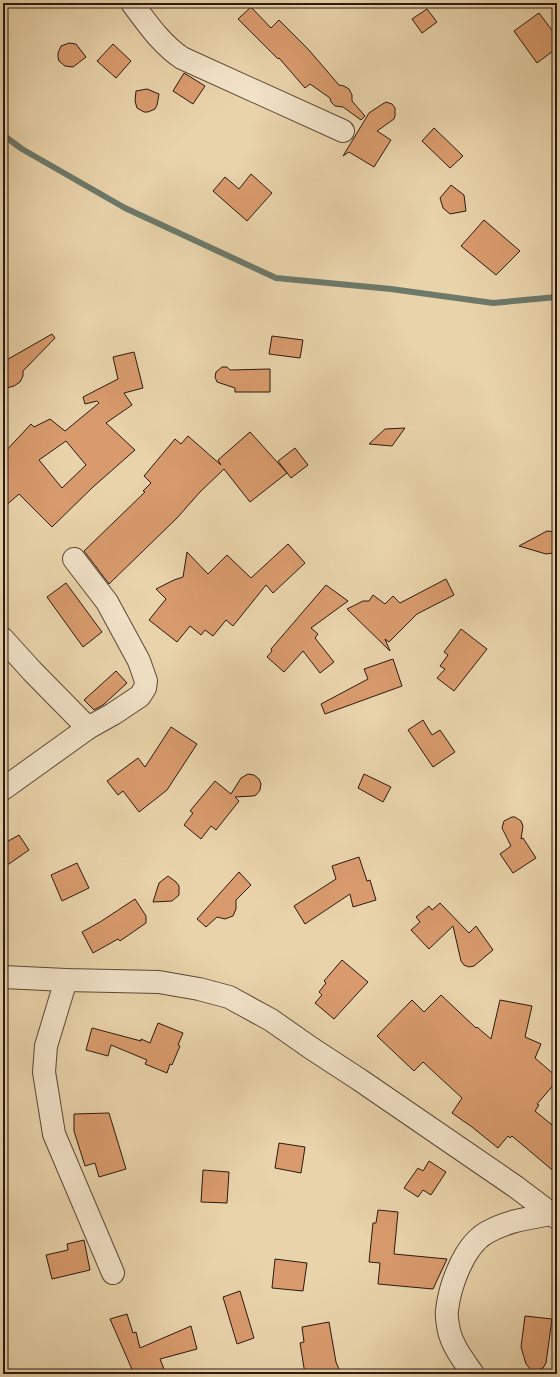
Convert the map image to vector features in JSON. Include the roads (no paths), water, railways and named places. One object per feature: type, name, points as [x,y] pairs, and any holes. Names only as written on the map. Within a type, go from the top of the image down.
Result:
[{"type":"street","points":[[132,3],[152,31],[171,51],[182,58],[343,131]]},
{"type":"street","points":[[3,789],[88,728],[140,696],[145,688],[146,681],[139,661],[107,602],[74,559]]},
{"type":"street","points":[[3,639],[88,728]]},
{"type":"street","points":[[3,977],[159,982],[199,989],[229,998],[271,1020],[516,1187],[554,1216]]},
{"type":"street","points":[[66,980],[46,1046],[44,1072],[54,1134],[113,1273]]},
{"type":"street","points":[[473,1374],[454,1344],[449,1332],[446,1311],[453,1283],[461,1261],[472,1244],[486,1233],[510,1222],[554,1216]]},
{"type":"waterway","points":[[3,135],[22,149],[125,208],[276,278],[391,289],[493,303],[557,297]]}]
